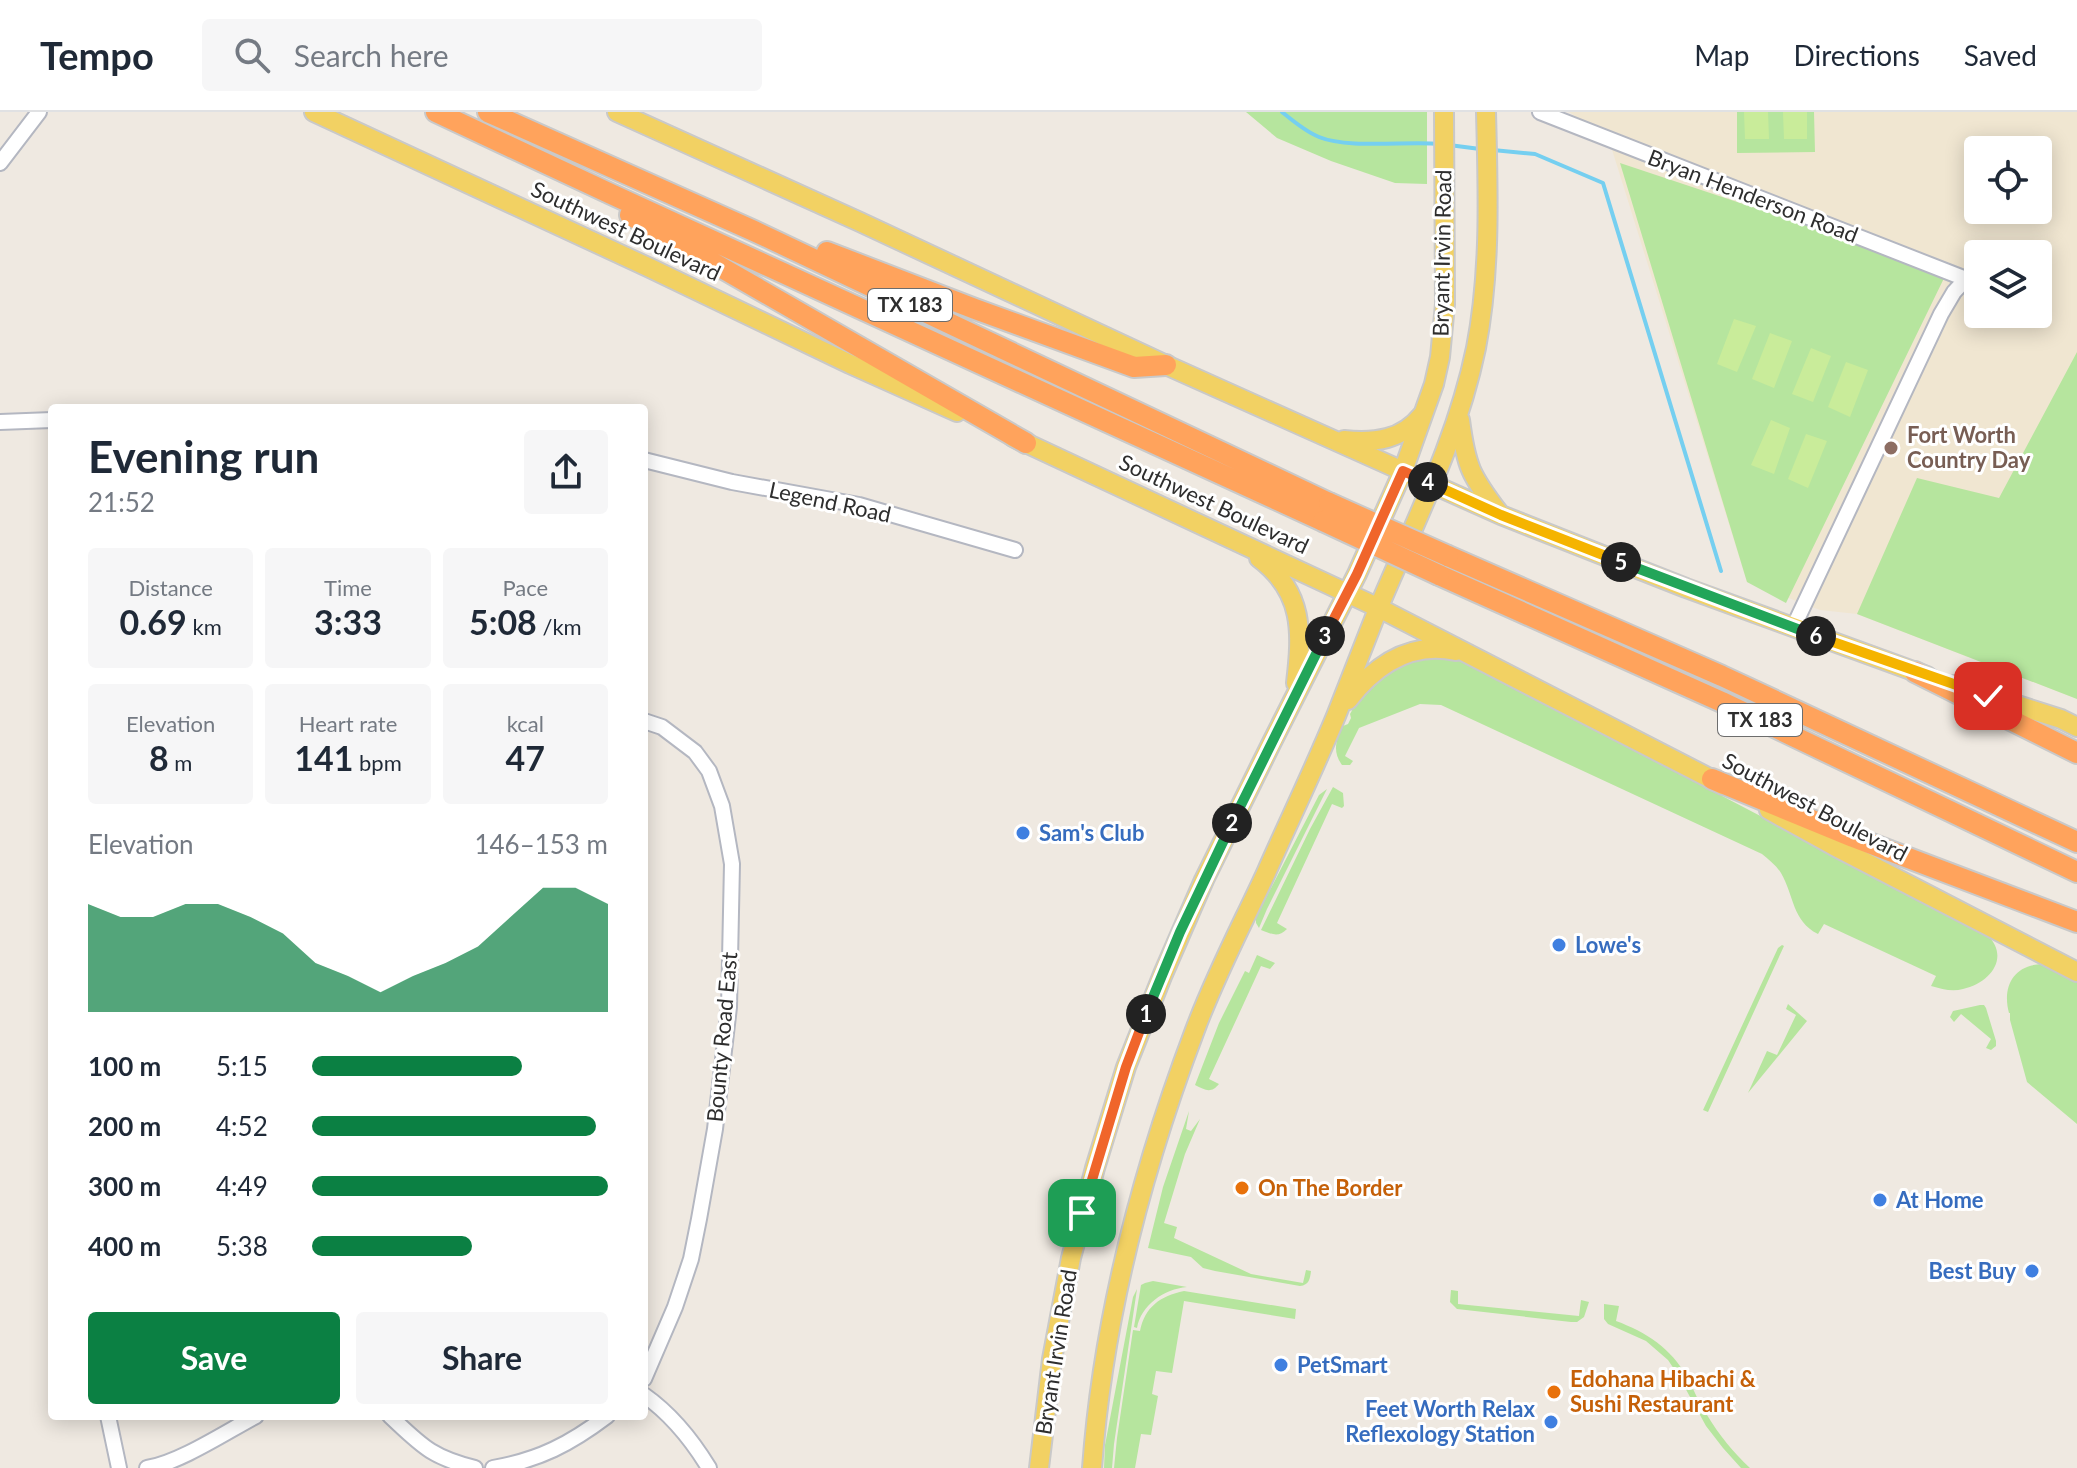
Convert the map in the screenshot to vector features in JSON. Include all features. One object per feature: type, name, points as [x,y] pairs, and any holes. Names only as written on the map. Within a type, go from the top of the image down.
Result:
[{"type":"highway","name":"Southwest Boulevard","points":[[436,112],[611,194],[1444,566],[2077,872]]},
{"type":"highway","name":"Southwest Boulevard","points":[[488,112],[754,231],[1326,512]]},
{"type":"highway","points":[[611,194],[634,218],[1026,443]]},
{"type":"highway","points":[[754,231],[787,237],[1134,367],[1166,365]]},
{"type":"highway","name":"Southwest Boulevard","points":[[1444,566],[1722,676],[2077,842]]},
{"type":"highway","points":[[1915,672],[2077,753]]},
{"type":"highway","points":[[1712,779],[1853,837],[2077,922]]},
{"type":"main road","name":"Southwest Boulevard","points":[[314,112],[1379,608],[2077,972]]},
{"type":"main road","points":[[617,112],[1166,365],[1501,515],[1793,628],[2077,727]]},
{"type":"main road","name":"Bryant Irvin Road","points":[[1039,1468],[1055,1334],[1071,1258],[1126,1067],[1180,932],[1347,593],[1403,471],[1434,384],[1445,304],[1444,114]]},
{"type":"main road","name":"Bryant Irvin Road","points":[[1092,1468],[1100,1395],[1122,1266],[1140,1194],[1196,1027],[1335,718],[1459,414],[1476,348],[1482,303],[1486,229],[1486,117]]},
{"type":"main road","points":[[1326,437],[1368,442],[1390,437],[1414,425],[1426,410]]},
{"type":"main road","points":[[1459,414],[1469,470],[1501,515]]},
{"type":"main road","points":[[1235,540],[1271,567],[1292,597],[1300,628],[1295,696]]},
{"type":"main road","points":[[1335,718],[1369,675],[1395,658],[1431,649],[1468,653]]},
{"type":"street","points":[[0,163],[39,112]]},
{"type":"street","name":"Bryan Henderson Road","points":[[1540,112],[1966,279],[1941,314],[1793,628]]},
{"type":"street","points":[[0,422],[48,420]]},
{"type":"street","name":"Legend Road","points":[[648,461],[732,482],[859,505],[1015,550]]},
{"type":"street","name":"Bounty Road East","points":[[648,722],[662,727],[695,752],[709,771],[722,806],[732,864],[729,1007],[715,1129],[691,1259],[675,1307],[648,1370]]},
{"type":"street","points":[[648,1398],[680,1426],[709,1468]]},
{"type":"street","points":[[109,1420],[119,1468]]},
{"type":"street","points":[[147,1468],[156,1467],[199,1447],[249,1420]]},
{"type":"street","points":[[394,1420],[427,1451],[475,1468]]},
{"type":"street","points":[[493,1468],[519,1463],[579,1438],[602,1420]]},
{"type":"shaded area","name":"Fort Worth Country Day","points":[[1569,112],[2077,112],[2077,699],[1857,614],[1820,610],[1747,582],[1609,140]]},
{"type":"green space","points":[[1246,112],[1427,112],[1427,184],[1395,183],[1331,161],[1277,138]]},
{"type":"green space","points":[[1737,112],[1814,112],[1815,152],[1737,153]]},
{"type":"green space","points":[[1744,112],[1768,112],[1769,139],[1745,139]]},
{"type":"green space","points":[[1783,112],[1807,112],[1807,139],[1784,139]]},
{"type":"green space","points":[[1620,163],[1947,272],[1786,603],[1747,582]]},
{"type":"green space","points":[[1734,319],[1756,326],[1737,372],[1717,364]]},
{"type":"green space","points":[[1770,333],[1792,341],[1774,388],[1752,379]]},
{"type":"green space","points":[[1811,348],[1831,356],[1813,402],[1792,394]]},
{"type":"green space","points":[[2077,352],[2077,699],[1857,614],[1917,478],[1999,498]]},
{"type":"green space","points":[[1846,362],[1868,370],[1850,417],[1828,407]]},
{"type":"green space","points":[[1771,420],[1790,428],[1774,474],[1751,465]]},
{"type":"green space","points":[[1806,434],[1827,441],[1808,488],[1788,479]]},
{"type":"green space","points":[[1427,657],[1455,658],[1470,664],[1986,934],[1997,951],[1994,968],[1973,986],[1959,990],[1943,989],[1931,986],[1936,976],[1824,924],[1818,934],[1809,929],[1798,915],[1781,873],[1762,854],[1441,705],[1420,704],[1359,728],[1345,756],[1353,761],[1350,765],[1342,765],[1337,755],[1337,741],[1362,693],[1400,664]]},
{"type":"green space","points":[[1333,787],[1343,793],[1344,806],[1332,804],[1277,923],[1287,929],[1278,934],[1261,930],[1310,829]]},
{"type":"green space","points":[[1327,789],[1259,928],[1256,917],[1319,795]]},
{"type":"green space","points":[[1782,945],[1708,1112],[1703,1110],[1778,948]]},
{"type":"green space","points":[[1257,955],[1275,963],[1270,969],[1261,966],[1209,1079],[1219,1084],[1211,1090],[1195,1085],[1219,1023],[1245,971],[1249,973]]},
{"type":"green space","points":[[2042,964],[2077,982],[2077,1124],[2027,1082],[2010,1020],[2007,995],[2012,979],[2024,968]]},
{"type":"green space","points":[[1788,1004],[1807,1021],[1748,1093],[1767,1051],[1777,1055],[1796,1015],[1786,1009]]},
{"type":"green space","points":[[1980,1005],[1986,1008],[1996,1041],[1996,1046],[1991,1050],[1986,1048],[1991,1039],[1961,1014],[1954,1022],[1950,1017],[1953,1011]]},
{"type":"green space","points":[[1189,1111],[1186,1129],[1191,1131],[1200,1119],[1185,1154],[1164,1223],[1177,1227],[1174,1238],[1251,1274],[1303,1283],[1306,1270],[1311,1271],[1305,1284],[1300,1286],[1215,1271],[1203,1268],[1191,1257],[1148,1248],[1163,1187]]},
{"type":"green space","points":[[1153,1281],[1187,1287],[1170,1291],[1155,1300],[1143,1312],[1137,1328],[1134,1327],[1141,1285]]},
{"type":"green space","points":[[1137,1289],[1112,1468],[1104,1468],[1105,1445]]},
{"type":"green space","points":[[1451,1290],[1458,1291],[1458,1304],[1579,1316],[1581,1300],[1589,1302],[1584,1317],[1571,1322],[1457,1309],[1450,1302]]},
{"type":"green space","points":[[1184,1291],[1296,1309],[1295,1319],[1184,1301],[1172,1373],[1156,1371],[1152,1394],[1158,1396],[1151,1435],[1141,1434],[1135,1468],[1114,1468],[1133,1330],[1140,1331],[1146,1315],[1155,1304]]},
{"type":"green space","points":[[1604,1304],[1619,1306],[1616,1321],[1638,1330],[1665,1349],[1681,1367],[1716,1429],[1750,1468],[1741,1468],[1706,1426],[1668,1360],[1646,1341],[1608,1324],[1604,1319]]},
{"type":"waterway","points":[[1282,112],[1309,132],[1331,141],[1440,144]]},
{"type":"waterway","points":[[1449,145],[1480,149]]},
{"type":"waterway","points":[[1493,150],[1535,154],[1603,183],[1721,571]]},
{"type":"place","name":"Fort Worth Country Day","points":[[1891,448]]},
{"type":"place","name":"Sam's Club","points":[[1023,833]]},
{"type":"place","name":"Lowe's","points":[[1559,945]]},
{"type":"place","name":"On The Border","points":[[1242,1188]]},
{"type":"place","name":"At Home","points":[[1880,1200]]},
{"type":"place","name":"Best Buy","points":[[2032,1271]]},
{"type":"place","name":"PetSmart","points":[[1281,1365]]},
{"type":"place","name":"Edohana Hibachi & Sushi Restaurant","points":[[1554,1392]]},
{"type":"place","name":"Feet Worth Relax Reflexology Station","points":[[1551,1422]]},
{"type":"route","points":[[1082,1213],[1126,1067],[1180,932],[1357,574],[1403,471],[1501,515],[1686,588],[1988,696]]}]
